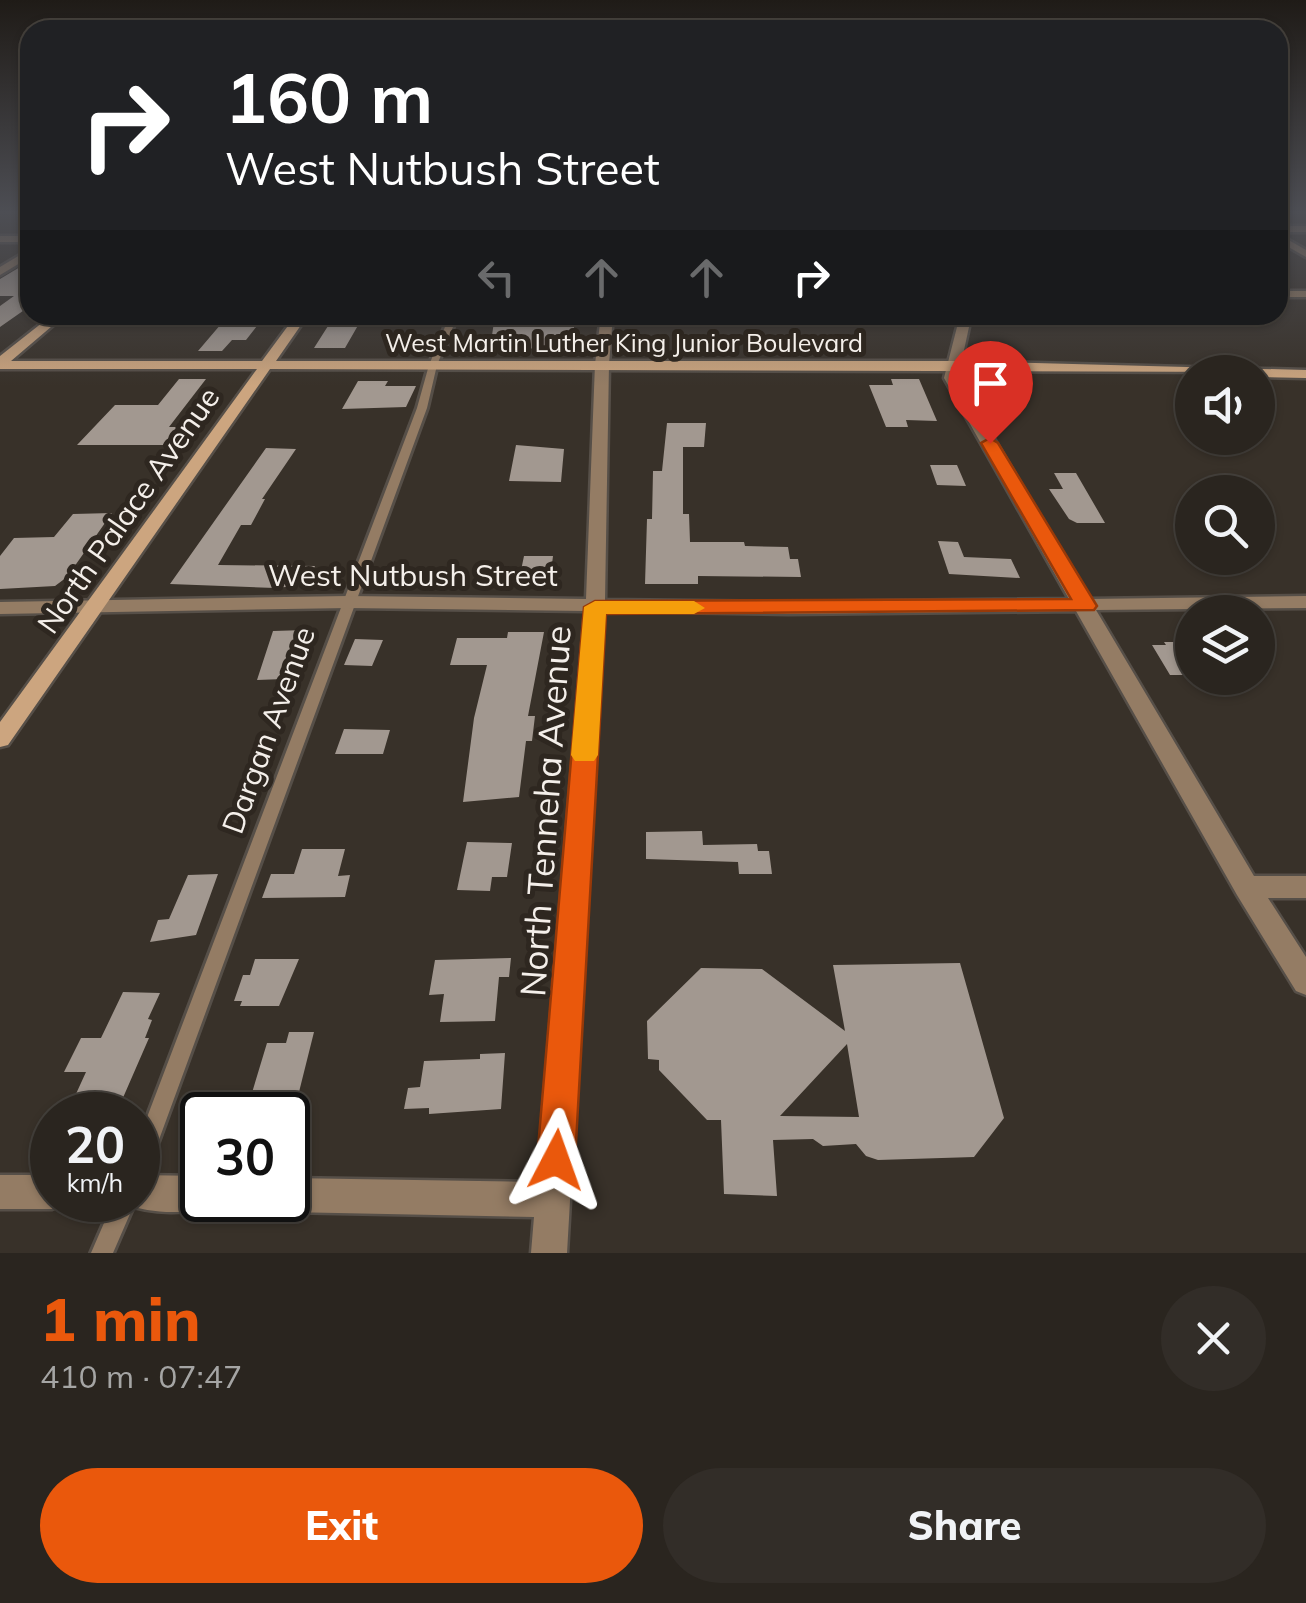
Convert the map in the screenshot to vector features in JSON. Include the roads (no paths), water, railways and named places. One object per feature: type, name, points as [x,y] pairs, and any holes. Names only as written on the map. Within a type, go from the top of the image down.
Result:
[{"type":"main road","points":[[0,364],[47,325]]},
{"type":"main road","name":"North Palace Avenue","points":[[0,738],[295,325]]},
{"type":"main road","name":"West Martin Luther King Junior Boulevard","points":[[0,364],[953,365],[1175,370]]},
{"type":"main road","points":[[1275,373],[1306,374]]},
{"type":"street","name":"North Tenneha Avenue","points":[[550,1253],[595,607],[606,325]]},
{"type":"street","points":[[962,325],[951,378],[1246,887],[1306,982]]},
{"type":"street","name":"West Nutbush Street","points":[[0,608],[348,602],[595,607],[1306,602]]},
{"type":"street","points":[[1246,887],[1306,887]]},
{"type":"street","points":[[0,1192],[30,1192]]},
{"type":"street","points":[[310,1195],[553,1200]]},
{"type":"lane","name":"Dargan Avenue","points":[[160,1107],[422,408],[432,364],[450,325]]},
{"type":"lane","points":[[102,1253],[115,1222]]}]
